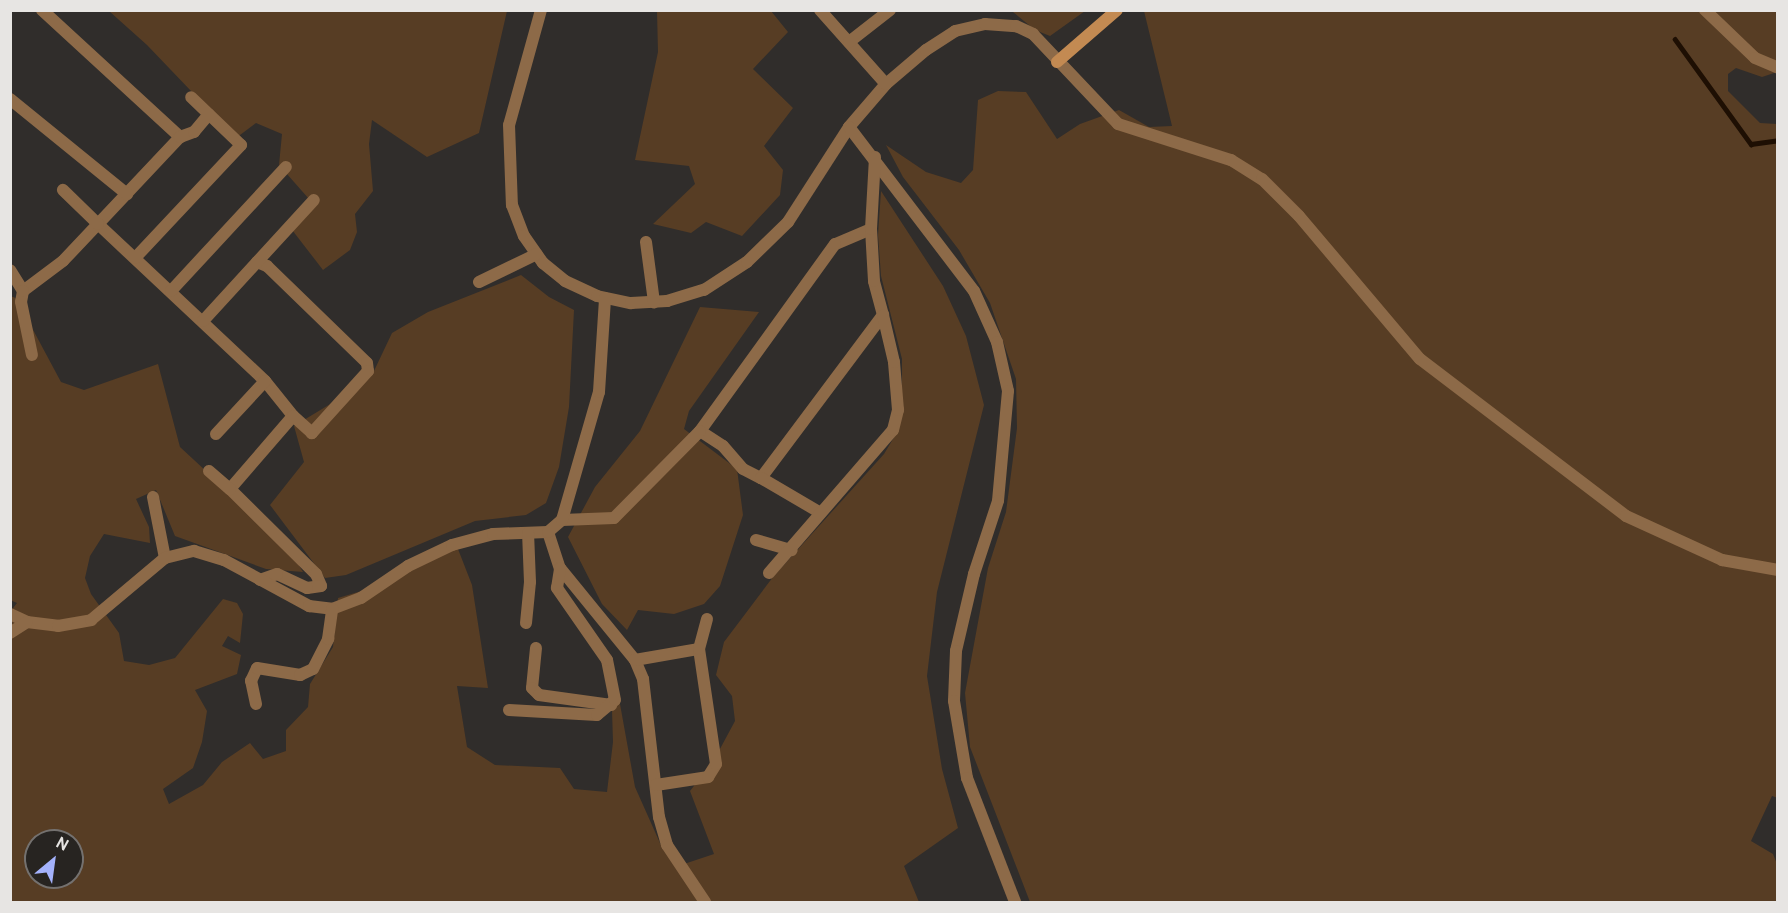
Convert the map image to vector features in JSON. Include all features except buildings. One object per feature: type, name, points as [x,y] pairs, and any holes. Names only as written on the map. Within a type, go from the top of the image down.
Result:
[{"type":"street","points":[[42,10],[180,137]]},
{"type":"street","points":[[541,10],[509,125],[508,165],[512,205],[524,236],[537,254],[565,281],[605,298],[632,303],[654,302],[704,290],[747,262],[788,222],[849,127],[886,84],[955,32],[985,24],[1016,26],[1033,34],[1118,124],[1232,160],[1262,179],[1299,216],[1420,359],[1626,516],[1722,560],[1778,570]]},
{"type":"street","points":[[820,10],[886,84]]},
{"type":"street","points":[[849,42],[890,10]]},
{"type":"street","points":[[1058,62],[1117,10]]},
{"type":"street","points":[[1705,10],[1755,58],[1778,68]]},
{"type":"street","points":[[135,258],[241,145],[190,97]]},
{"type":"street","points":[[10,99],[127,194]]},
{"type":"street","points":[[22,291],[63,261],[180,137],[194,132],[209,114]]},
{"type":"street","points":[[849,127],[875,157],[974,291],[997,342],[1008,391],[998,501],[974,574],[956,651],[954,701],[967,778],[1015,903]]},
{"type":"street","points":[[769,573],[792,550],[893,430],[898,410],[894,362],[874,281],[871,229],[875,157]]},
{"type":"street","points":[[171,291],[286,167]]},
{"type":"street","points":[[63,190],[266,381],[293,416],[312,433],[368,371],[367,363],[267,266],[257,262]]},
{"type":"street","points":[[203,321],[314,200]]},
{"type":"street","points":[[562,520],[614,518],[700,431],[835,244],[871,229]]},
{"type":"street","points":[[646,242],[654,302]]},
{"type":"street","points":[[479,282],[537,254]]},
{"type":"street","points":[[10,270],[22,291],[21,302],[32,355]]},
{"type":"street","points":[[10,614],[27,622],[76,626],[92,620],[165,558],[194,551],[224,560],[309,606],[333,609],[361,598],[408,566],[452,545],[493,534],[548,532],[562,520],[599,392],[605,298]]},
{"type":"street","points":[[762,478],[883,315]]},
{"type":"street","points":[[216,434],[266,381]]},
{"type":"street","points":[[230,489],[293,416]]},
{"type":"street","points":[[700,431],[723,446],[743,469],[821,513]]},
{"type":"street","points":[[209,471],[321,580],[321,586],[314,589],[277,574],[260,580]]},
{"type":"street","points":[[153,497],[165,558]]},
{"type":"street","points":[[548,532],[560,568],[636,660],[643,679],[656,785],[667,845],[705,903]]},
{"type":"street","points":[[526,623],[530,582],[528,533]]},
{"type":"street","points":[[756,540],[792,550]]},
{"type":"street","points":[[509,710],[597,715],[615,700],[607,660],[593,636],[562,602],[556,588],[560,568]]},
{"type":"street","points":[[255,704],[250,681],[257,668],[300,675],[313,669],[328,639],[333,609]]},
{"type":"street","points":[[656,785],[708,777],[716,764],[699,649],[707,619]]},
{"type":"street","points":[[10,633],[27,622]]},
{"type":"street","points":[[536,648],[532,688],[539,695],[611,705]]},
{"type":"street","points":[[636,660],[699,649]]},
{"type":"shaded area","points":[[109,11],[507,11],[479,133],[427,157],[372,120],[369,144],[373,191],[355,214],[357,232],[350,250],[323,270],[289,226],[309,199],[279,165],[282,134],[256,123],[236,138],[147,45]]},
{"type":"shaded area","points":[[657,11],[771,11],[788,32],[753,69],[793,108],[764,146],[783,170],[780,195],[742,236],[706,222],[691,233],[653,224],[695,184],[689,166],[635,160],[658,52]]},
{"type":"shaded area","points":[[1003,11],[1085,11],[1050,36],[1035,30],[1013,12]]},
{"type":"shaded area","points":[[1144,11],[1777,11],[1777,72],[1762,77],[1736,68],[1728,74],[1728,91],[1760,123],[1777,124],[1778,798],[1772,796],[1751,841],[1773,854],[1777,864],[1777,902],[1030,902],[970,747],[965,693],[988,568],[1006,512],[1017,428],[1016,379],[990,303],[959,250],[903,177],[886,145],[926,172],[961,183],[973,170],[978,100],[998,91],[1026,92],[1057,139],[1080,124],[1119,110],[1149,127],[1172,126]]},
{"type":"shaded area","points":[[881,191],[943,286],[966,336],[984,405],[937,592],[927,676],[942,769],[958,828],[904,866],[919,902],[11,902],[10,612],[17,603],[10,600],[10,296],[16,298],[61,382],[84,390],[158,364],[180,447],[287,546],[303,572],[266,569],[175,536],[156,490],[136,499],[149,527],[150,543],[104,534],[90,556],[85,578],[91,594],[119,633],[124,661],[149,665],[175,658],[223,599],[237,603],[243,614],[240,643],[228,636],[222,646],[241,655],[237,674],[195,690],[207,711],[202,742],[193,768],[163,789],[169,804],[203,785],[222,762],[250,743],[263,759],[286,751],[286,730],[308,707],[310,684],[333,647],[338,598],[398,580],[433,550],[458,549],[472,585],[488,688],[457,686],[467,747],[495,765],[560,768],[574,789],[607,792],[613,742],[611,679],[620,704],[635,787],[660,843],[678,866],[714,854],[690,791],[714,760],[735,721],[732,696],[716,675],[724,642],[773,577],[884,454],[896,434],[902,409],[902,359],[881,276],[878,235]]},
{"type":"shaded area","points":[[521,275],[549,297],[574,310],[569,407],[559,467],[546,503],[526,515],[475,521],[346,575],[325,578],[270,505],[304,462],[294,426],[350,392],[373,373],[392,333],[428,312]]},
{"type":"shaded area","points":[[700,307],[759,312],[689,411],[684,429],[737,469],[743,515],[720,586],[704,604],[674,614],[638,610],[627,630],[602,604],[568,537],[595,487],[640,431]]},
{"type":"waterway","points":[[1675,39],[1751,144],[1778,140]]}]
